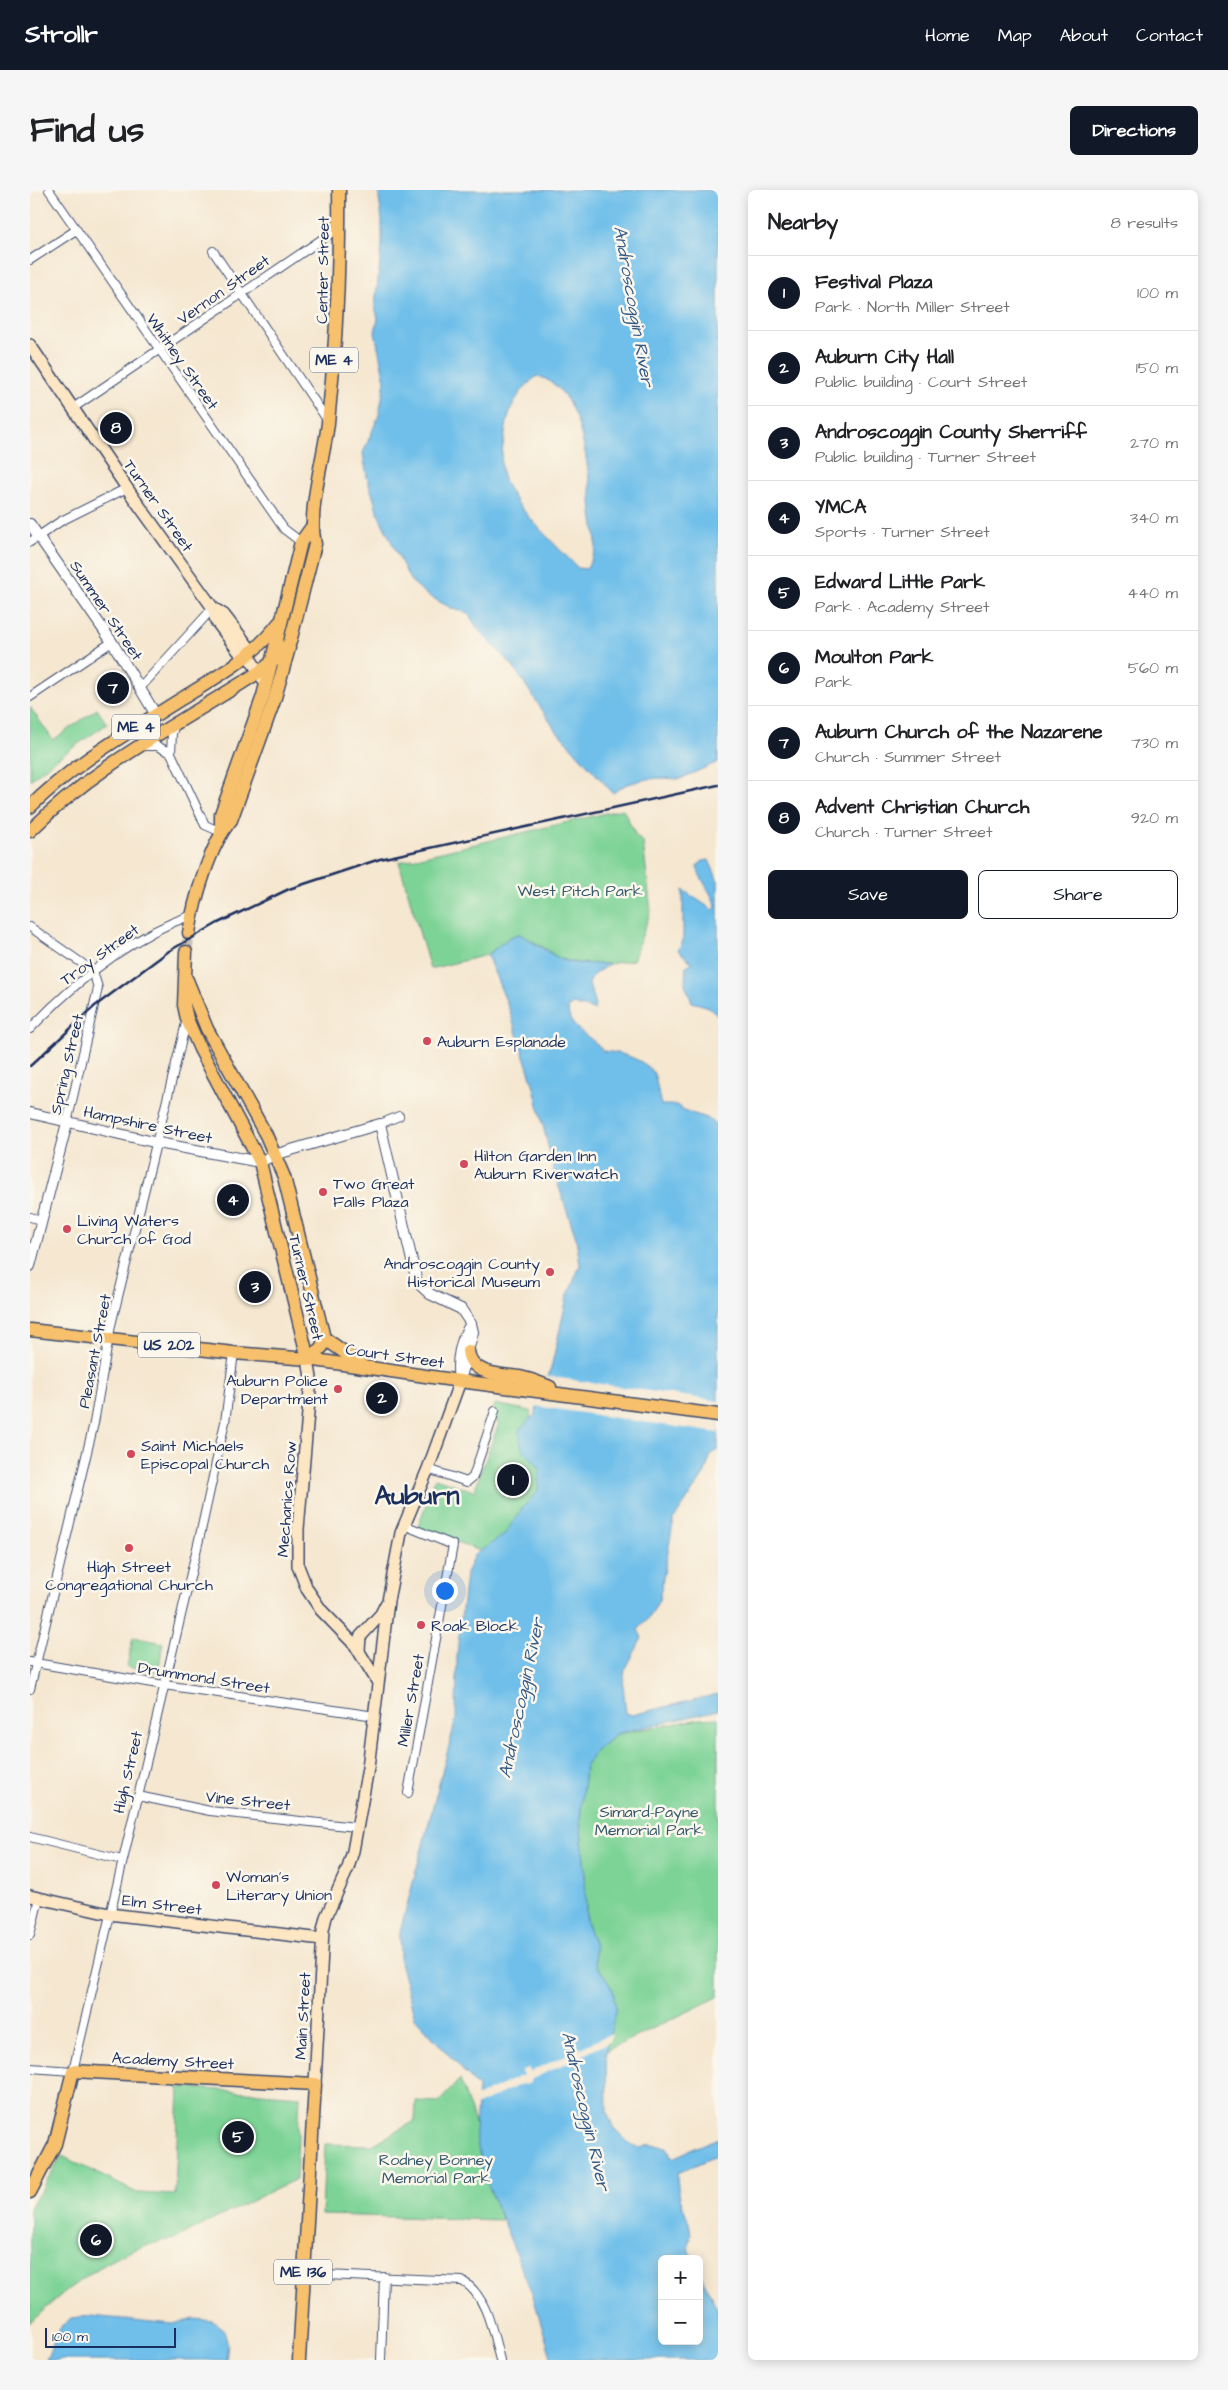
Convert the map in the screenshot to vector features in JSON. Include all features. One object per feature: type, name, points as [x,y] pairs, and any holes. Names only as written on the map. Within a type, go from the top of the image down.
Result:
[{"type":"main road","name":"Center Street","points":[[272,663],[284,652],[293,636],[315,544],[311,528],[328,421],[337,326],[340,227],[339,190]]},
{"type":"main road","name":"Turner Street","points":[[30,345],[126,488],[213,608],[216,621],[237,650],[248,655],[275,698]]},
{"type":"main road","name":"Center Street","points":[[248,655],[282,619],[301,542],[311,528]]},
{"type":"main road","points":[[189,933],[192,915],[221,832],[221,814],[266,684],[282,619]]},
{"type":"main road","points":[[221,832],[231,820],[275,698],[293,636]]},
{"type":"main road","name":"ME 4","points":[[30,807],[68,773],[248,655]]},
{"type":"main road","name":"ME 4","points":[[30,831],[78,786],[138,746],[272,663]]},
{"type":"main road","name":"Turner Street","points":[[186,952],[184,1005],[187,1019],[200,1050],[260,1162],[308,1359],[322,1346],[324,1338],[284,1177],[207,1029],[186,975]]},
{"type":"main road","name":"Court Street","points":[[30,1330],[234,1353],[308,1359],[460,1381],[522,1383],[568,1395],[717,1415]]},
{"type":"main road","points":[[324,1338],[365,1367]]},
{"type":"main road","points":[[468,1352],[472,1362],[483,1370],[522,1383]]},
{"type":"main road","name":"Mechanics Row","points":[[308,1359],[311,1378],[298,1529],[298,1566],[307,1588],[321,1610],[359,1650]]},
{"type":"main road","name":"Main Street","points":[[299,2360],[322,1940],[326,1917],[348,1868],[368,1768],[388,1601],[404,1524],[428,1469],[460,1381]]},
{"type":"main road","name":"Main Street","points":[[359,1650],[360,1637],[381,1614],[388,1601]]},
{"type":"main road","points":[[359,1650],[382,1651]]},
{"type":"main road","points":[[359,1650],[377,1681]]},
{"type":"main road","name":"Elm Street","points":[[34,1897],[109,1914],[322,1940]]},
{"type":"main road","name":"Academy Street","points":[[73,2070],[315,2084]]},
{"type":"main road","name":"High Street","points":[[30,2192],[55,2144],[73,2070]]},
{"type":"street","name":"Whitney Street","points":[[48,190],[284,529],[301,542]]},
{"type":"street","name":"Vernon Street","points":[[73,408],[340,227]]},
{"type":"street","points":[[30,260],[76,230]]},
{"type":"street","points":[[213,251],[328,421]]},
{"type":"street","points":[[34,539],[61,521],[126,488]]},
{"type":"street","name":"Summer Street","points":[[30,524],[34,539],[112,642],[141,687],[156,715]]},
{"type":"street","points":[[141,687],[213,608]]},
{"type":"street","points":[[30,697],[112,642]]},
{"type":"street","points":[[176,722],[172,733],[171,752],[205,825],[221,832]]},
{"type":"street","points":[[138,746],[157,746],[171,752]]},
{"type":"street","name":"Troy Street","points":[[30,1029],[93,971],[160,928],[192,915]]},
{"type":"street","points":[[30,927],[93,971]]},
{"type":"street","name":"Spring Street","points":[[30,1266],[95,1006],[98,988],[93,971]]},
{"type":"street","name":"Pleasant Street","points":[[30,1689],[33,1662],[94,1423],[111,1338],[111,1325],[158,1144],[187,1019]]},
{"type":"street","name":"Hampshire Street","points":[[30,1113],[158,1144],[260,1162]]},
{"type":"street","points":[[260,1162],[380,1124],[399,1116]]},
{"type":"street","points":[[380,1124],[417,1282],[430,1294],[462,1309],[474,1332],[460,1381]]},
{"type":"street","points":[[30,1217],[42,1220]]},
{"type":"street","points":[[460,1381],[457,1364],[467,1329],[471,1324]]},
{"type":"street","name":"High Street","points":[[73,2070],[225,1422],[234,1353]]},
{"type":"street","points":[[428,1469],[466,1482],[473,1477],[495,1411]]},
{"type":"street","name":"Miller Street","points":[[404,1524],[453,1545],[408,1793]]},
{"type":"street","name":"Drummond Street","points":[[33,1662],[164,1685],[375,1716]]},
{"type":"street","name":"Vine Street","points":[[138,1796],[210,1811],[356,1828]]},
{"type":"street","points":[[30,1837],[122,1860]]},
{"type":"street","points":[[30,1935],[34,1897]]},
{"type":"street","name":"Academy Street","points":[[30,2068],[73,2070]]},
{"type":"street","points":[[303,2274],[453,2280],[470,2285],[479,2296],[500,2360]]},
{"type":"street","points":[[381,2360],[384,2277]]},
{"type":"green space","points":[[30,707],[53,740],[97,709],[107,724],[30,780]]},
{"type":"green space","name":"West Pitch Park","points":[[623,809],[636,836],[643,842],[651,911],[633,960],[609,964],[577,963],[558,958],[519,934],[510,937],[487,955],[430,969],[399,862]]},
{"type":"green space","points":[[495,1404],[531,1411],[529,1426],[548,1477],[535,1497],[521,1511],[519,1523],[488,1554],[418,1527],[435,1478],[474,1491],[499,1423],[490,1419]]},
{"type":"green space","points":[[133,1637],[163,1643],[158,1673],[127,1667]]},
{"type":"green space","name":"Simard-Payne Memorial Park","points":[[718,1718],[718,1997],[606,2051],[608,2037],[599,1968],[595,1962],[595,1946],[586,1922],[585,1871],[580,1819],[585,1767],[594,1753],[616,1734],[700,1719]]},
{"type":"green space","name":"Rodney Bonney Memorial Park","points":[[460,2079],[479,2135],[501,2220],[322,2215],[325,2144],[372,2145],[415,2121],[416,2101],[439,2102]]},
{"type":"green space","points":[[179,2087],[300,2096],[296,2179],[174,2239],[154,2243],[115,2259],[78,2282],[30,2323],[30,2208],[62,2156],[137,2193],[175,2195]]},
{"type":"water","name":"Androscoggin River","points":[[378,190],[718,190],[718,762],[680,779],[658,778],[642,780],[625,785],[613,793],[555,729],[512,665],[478,629],[468,613],[453,609],[427,595],[410,580],[379,516],[367,477],[363,453],[379,415],[385,381],[375,332],[378,319],[375,306],[382,245],[382,220]],"holes":[[[537,376],[553,383],[565,397],[574,414],[586,455],[596,542],[595,551],[587,569],[578,568],[524,511],[507,487],[501,466],[508,417],[519,395]]]},
{"type":"water","points":[[709,860],[718,881],[718,1016],[709,1007],[692,1002],[685,984],[686,966],[692,963],[678,950],[683,941],[683,890],[713,910],[716,907],[697,866],[703,861]]},
{"type":"water","name":"Androscoggin River","points":[[519,934],[569,962],[609,964],[593,975],[589,984],[595,1005],[594,1010],[573,1004],[568,1007],[571,1021],[575,1027],[603,1051],[631,1057],[645,1064],[655,1076],[661,1105],[676,1105],[688,1112],[707,1118],[718,1126],[718,1450],[711,1454],[705,1473],[674,1519],[659,1600],[651,1615],[638,1630],[642,1638],[625,1670],[623,1685],[626,1713],[632,1715],[718,1694],[718,1710],[616,1734],[594,1753],[585,1767],[580,1819],[585,1871],[586,1922],[595,1946],[595,1962],[613,1990],[616,2009],[606,2051],[607,2112],[615,2129],[630,2144],[640,2148],[650,2145],[667,2147],[672,2158],[718,2138],[718,2155],[677,2173],[680,2196],[690,2228],[689,2245],[692,2255],[658,2255],[658,2345],[703,2345],[703,2280],[718,2310],[718,2360],[552,2360],[533,2296],[482,2170],[475,2130],[478,2087],[415,2018],[400,1962],[400,1932],[456,1719],[457,1654],[466,1574],[474,1555],[504,1535],[524,1506],[538,1491],[539,1467],[521,1447],[519,1430],[535,1414],[551,1368],[567,1298],[580,1265],[576,1238],[555,1175],[533,1084],[508,1006],[487,955],[510,937]]},
{"type":"water","points":[[91,2316],[173,2324],[195,2319],[213,2321],[224,2330],[228,2344],[226,2360],[46,2360],[60,2328],[71,2318]]},
{"type":"pier","points":[[546,1376],[718,1401],[718,1433],[535,1406]]},
{"type":"pier","points":[[612,2033],[610,2042],[530,2080],[531,2083],[524,2085],[524,2083],[473,2107],[474,2098],[523,2075],[522,2070],[529,2068],[530,2072]]},
{"type":"tunnel","points":[[186,952],[189,933]]},
{"type":"railway","points":[[30,1066],[95,1006],[169,951],[218,923],[289,889],[380,859],[718,785]]},
{"type":"place","name":"Advent Christian Church","points":[[116,428]]},
{"type":"place","name":"Auburn Church of the Nazarene","points":[[113,688]]},
{"type":"place","name":"Auburn Esplanade","points":[[427,1041]]},
{"type":"place","name":"Hilton Garden Inn Auburn Riverwatch","points":[[464,1164]]},
{"type":"place","name":"Two Great Falls Plaza","points":[[323,1192]]},
{"type":"place","name":"YMCA","points":[[233,1200]]},
{"type":"place","name":"Living Waters Church of God","points":[[67,1229]]},
{"type":"place","name":"Androscoggin County Historical Museum","points":[[550,1272]]},
{"type":"place","name":"Androscoggin County Sherriff","points":[[255,1287]]},
{"type":"place","name":"Auburn Police Department","points":[[338,1389]]},
{"type":"place","name":"Auburn City Hall","points":[[382,1398]]},
{"type":"place","name":"Saint Michaels Episcopal Church","points":[[131,1454]]},
{"type":"place","name":"Festival Plaza","points":[[513,1480]]},
{"type":"place","name":"High Street Congregational Church","points":[[129,1548]]},
{"type":"place","name":"Roak Block","points":[[421,1625]]},
{"type":"place","name":"Woman's Literary Union","points":[[216,1885]]},
{"type":"place","name":"Edward Little Park","points":[[238,2137]]},
{"type":"place","name":"Moulton Park","points":[[96,2240]]},
{"type":"district","name":"Auburn","points":[[417,1495]]}]
